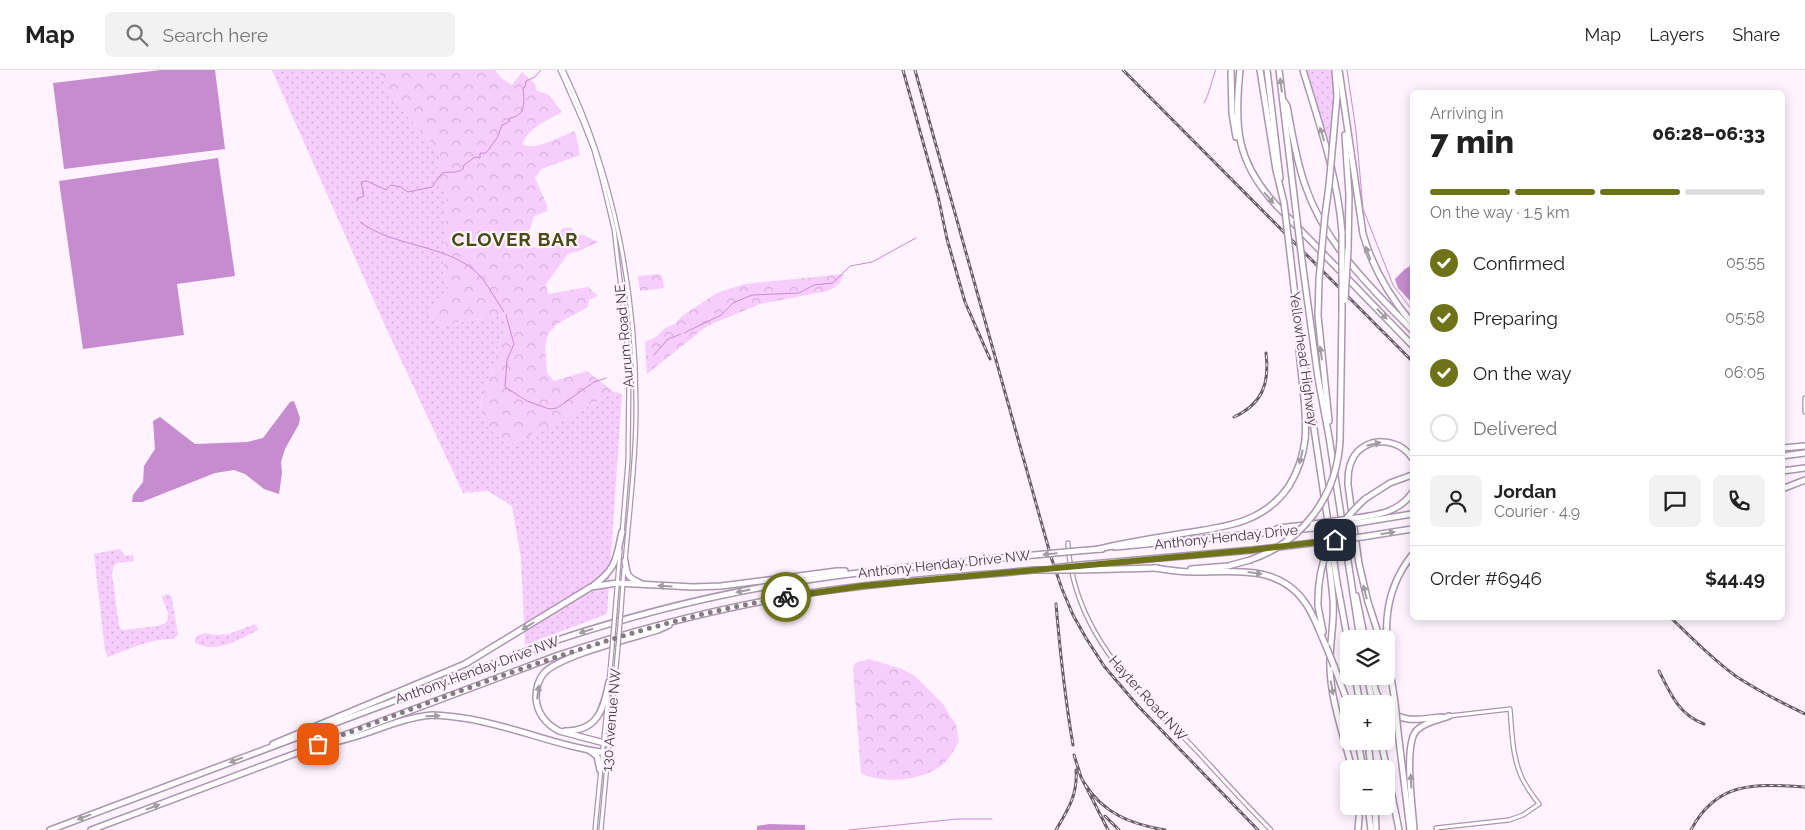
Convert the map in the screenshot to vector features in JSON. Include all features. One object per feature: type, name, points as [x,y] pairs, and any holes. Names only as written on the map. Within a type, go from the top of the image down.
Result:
[{"type":"highway","points":[[1232,70],[1233,125],[1243,160],[1262,190],[1410,343]]},
{"type":"highway","points":[[1240,70],[1237,97],[1237,125],[1241,146],[1253,176]]},
{"type":"highway","points":[[1260,70],[1276,170],[1284,203]]},
{"type":"highway","name":"Yellowhead Highway","points":[[1268,70],[1298,322],[1346,630]]},
{"type":"highway","name":"Yellowhead Highway","points":[[1279,70],[1318,378],[1329,437],[1350,579]]},
{"type":"highway","points":[[1080,568],[1210,568],[1250,560],[1286,543],[1306,524],[1318,510],[1333,478],[1339,455],[1340,440],[1343,317],[1342,233],[1333,172],[1302,70]]},
{"type":"highway","points":[[1329,437],[1329,417],[1318,316],[1319,280],[1337,96],[1335,70]]},
{"type":"highway","points":[[1340,70],[1359,215],[1368,253],[1384,285],[1410,320]]},
{"type":"highway","points":[[1343,96],[1349,195],[1348,249],[1343,317]]},
{"type":"highway","points":[[1283,100],[1287,106],[1298,161],[1305,184],[1313,206],[1327,233],[1361,278],[1410,328]]},
{"type":"highway","points":[[1099,549],[1121,543],[1226,527],[1266,511],[1282,496],[1293,480],[1302,459],[1305,438],[1298,322]]},
{"type":"highway","points":[[1377,630],[1359,564],[1348,474],[1354,457],[1364,446],[1383,442],[1395,443],[1410,456]]},
{"type":"highway","points":[[1785,448],[1805,446]]},
{"type":"highway","points":[[1785,456],[1802,454]]},
{"type":"highway","points":[[1785,471],[1802,468]]},
{"type":"highway","points":[[1326,646],[1318,606],[1320,571],[1330,543],[1348,515],[1365,499],[1380,489],[1410,476]]},
{"type":"highway","points":[[1785,488],[1804,481]]},
{"type":"highway","points":[[1357,521],[1396,509],[1410,496]]},
{"type":"highway","points":[[1325,500],[1325,526],[1334,616],[1330,677],[1350,760]]},
{"type":"highway","points":[[1357,521],[1410,514]]},
{"type":"highway","name":"Anthony Henday Drive","points":[[1099,549],[1270,533],[1279,528],[1357,521]]},
{"type":"highway","name":"Anthony Henday Drive","points":[[1034,570],[1080,568],[1252,550],[1410,529]]},
{"type":"highway","points":[[260,751],[280,739],[465,664],[592,587],[606,576],[614,564],[622,532]]},
{"type":"highway","name":"Anthony Henday Drive NW","points":[[50,830],[551,642],[600,627],[721,595],[773,585],[860,572],[1099,549]]},
{"type":"highway","points":[[1410,558],[1398,575],[1386,612],[1392,686],[1410,830]]},
{"type":"highway","points":[[625,561],[626,573],[634,580],[643,584]]},
{"type":"highway","points":[[1155,568],[1191,572],[1256,572],[1275,578],[1290,586],[1303,599],[1312,615],[1345,695]]},
{"type":"highway","name":"Anthony Henday Drive NW","points":[[91,830],[318,744],[603,640],[748,604],[834,590],[1034,570]]},
{"type":"highway","points":[[592,587],[620,583],[693,587],[721,586],[837,571],[860,572]]},
{"type":"highway","points":[[1350,579],[1358,630]]},
{"type":"highway","points":[[1350,579],[1353,582],[1363,630]]},
{"type":"highway","points":[[606,744],[552,728],[542,716],[537,702],[537,688],[540,679],[548,670],[563,661],[658,630],[678,620]]},
{"type":"highway","points":[[559,731],[580,730],[586,728],[597,719],[603,707],[609,682]]},
{"type":"highway","points":[[318,744],[343,741],[415,718],[433,715],[478,720],[585,749],[605,752]]},
{"type":"highway","points":[[1395,715],[1408,720],[1449,716]]},
{"type":"highway","points":[[1414,830],[1410,757],[1412,740],[1414,734],[1420,728],[1449,716]]},
{"type":"highway","points":[[585,749],[597,756],[600,770]]},
{"type":"highway","points":[[1383,750],[1399,830]]},
{"type":"highway","points":[[1358,830],[1359,815]]},
{"type":"highway","points":[[1369,815],[1371,830]]},
{"type":"highway","points":[[1375,815],[1376,830]]},
{"type":"main road","name":"Aurum Road NE","points":[[561,70],[591,143],[602,179],[614,229],[627,342],[629,371],[628,454],[622,532],[621,611]]},
{"type":"main road","name":"Aurum Road NE","points":[[561,70],[591,134],[606,180],[614,212],[631,311],[636,412],[625,561],[615,612]]},
{"type":"main road","points":[[1805,398],[1805,412]]},
{"type":"main road","name":"Hayter Road NW","points":[[1068,543],[1073,575],[1082,605],[1095,634],[1113,662],[1270,830]]},
{"type":"main road","name":"130 Avenue NW","points":[[601,830],[605,752],[621,611]]},
{"type":"main road","name":"130 Avenue NW","points":[[606,744],[615,612]]},
{"type":"main road","points":[[1437,829],[1509,820],[1523,815],[1539,804],[1525,784],[1519,770],[1514,749],[1510,708],[1449,716]]},
{"type":"main road","name":"130 Avenue NW","points":[[595,830],[600,770],[605,752]]},
{"type":"green space","points":[[272,70],[377,70],[400,108],[440,153],[437,175],[445,189],[447,202],[443,274],[449,291],[436,302],[430,313],[433,322],[445,324],[504,315],[513,323],[505,328],[480,403],[486,425],[508,445],[562,421],[614,392],[622,394],[607,614],[525,645],[521,558],[512,506],[488,491],[463,493],[387,330]]},
{"type":"green space","points":[[377,70],[495,70],[501,78],[512,85],[522,72],[535,84],[536,90],[549,95],[562,112],[529,133],[522,144],[527,146],[540,145],[575,131],[580,155],[541,169],[535,178],[547,205],[547,211],[534,216],[530,229],[525,235],[529,247],[544,245],[564,228],[572,228],[575,235],[584,235],[598,242],[568,254],[546,284],[548,294],[588,287],[598,296],[589,300],[588,307],[557,324],[548,334],[545,347],[547,373],[554,381],[587,371],[614,392],[562,421],[508,445],[486,425],[480,403],[505,328],[513,323],[504,315],[445,324],[433,322],[430,313],[436,302],[449,291],[443,274],[447,202],[445,189],[437,175],[440,153],[400,108]]},
{"type":"green space","points":[[1306,70],[1332,70],[1334,99],[1330,144]]},
{"type":"green space","points":[[660,274],[663,279],[664,288],[640,291],[638,276]]},
{"type":"green space","points":[[844,274],[839,284],[828,291],[760,304],[707,326],[647,374],[645,342],[656,337],[665,328],[675,324],[682,316],[717,293],[744,284]]},
{"type":"green space","points":[[120,549],[125,556],[133,555],[134,561],[117,563],[113,568],[112,574],[119,626],[122,630],[158,626],[166,623],[168,613],[162,597],[166,594],[170,595],[172,599],[178,635],[174,639],[148,642],[108,657],[105,651],[94,554]]},
{"type":"green space","points":[[255,624],[258,630],[227,644],[211,647],[195,643],[195,639],[199,635],[205,633],[215,635],[229,634]]},
{"type":"green space","points":[[869,659],[902,669],[915,676],[943,704],[956,725],[959,741],[950,757],[938,768],[917,777],[893,780],[870,777],[861,773],[853,669],[855,663]]},
{"type":"shaded area","points":[[161,70],[215,70],[225,149],[64,169],[53,83]]},
{"type":"shaded area","points":[[218,158],[235,276],[177,284],[184,335],[83,349],[59,181]]},
{"type":"shaded area","points":[[1410,266],[1410,301],[1398,288],[1395,279]]},
{"type":"shaded area","points":[[294,401],[300,418],[281,462],[282,473],[279,494],[264,489],[245,474],[234,470],[215,473],[142,502],[132,502],[133,495],[143,482],[144,466],[155,449],[153,421],[160,417],[195,444],[247,442],[263,438],[290,402]]},
{"type":"shaded area","points":[[769,824],[805,825],[805,830],[757,830],[757,826]]},
{"type":"waterway","points":[[357,201],[357,199],[364,196],[361,182],[367,181],[386,190],[391,185],[401,187],[408,192],[432,187],[442,173],[460,171],[464,165],[475,157],[480,158],[480,153],[486,153],[497,138],[502,125],[522,111],[524,102],[523,88],[526,81],[535,77],[541,70]]},
{"type":"waterway","points":[[1204,103],[1216,70]]},
{"type":"waterway","points":[[1347,70],[1356,131],[1363,209],[1393,285],[1410,307]]},
{"type":"waterway","points":[[360,222],[388,236],[461,261],[474,270],[482,279],[504,312]]},
{"type":"waterway","points":[[684,333],[721,315],[733,303],[752,295],[799,293],[814,285],[833,283],[850,266],[872,262],[916,238]]},
{"type":"waterway","points":[[506,315],[514,344],[507,360],[505,387],[527,401],[549,409],[557,408],[594,382],[606,378]]},
{"type":"waterway","points":[[654,355],[668,339],[681,334]]},
{"type":"waterway","points":[[849,830],[957,819],[992,819]]},
{"type":"railway","points":[[903,70],[965,302],[990,359]]},
{"type":"railway","points":[[915,70],[1051,557],[1073,615],[1104,666],[1138,706],[1258,830]]},
{"type":"railway","points":[[1123,70],[1410,359]]},
{"type":"railway","points":[[1234,417],[1251,406],[1262,392],[1267,374],[1266,353]]},
{"type":"railway","points":[[1056,604],[1073,745]]},
{"type":"railway","points":[[1673,620],[1711,656],[1737,677],[1805,714]]},
{"type":"railway","points":[[1659,671],[1676,702],[1688,715],[1704,724]]},
{"type":"railway","points":[[1074,755],[1081,777],[1108,830]]},
{"type":"railway","points":[[1056,830],[1074,794],[1076,770]]},
{"type":"railway","points":[[1085,784],[1101,803],[1119,816],[1130,821],[1165,830]]},
{"type":"railway","points":[[1691,830],[1701,814],[1713,802],[1726,794],[1755,786],[1805,787]]},
{"type":"railway","points":[[1105,816],[1119,830]]},
{"type":"way so far","points":[[318,744],[603,640],[702,614],[786,597]]},
{"type":"district","name":"CLOVER BAR","points":[[515,239]]},
{"type":"route","points":[[786,597],[862,586],[1252,550],[1335,540]]}]
